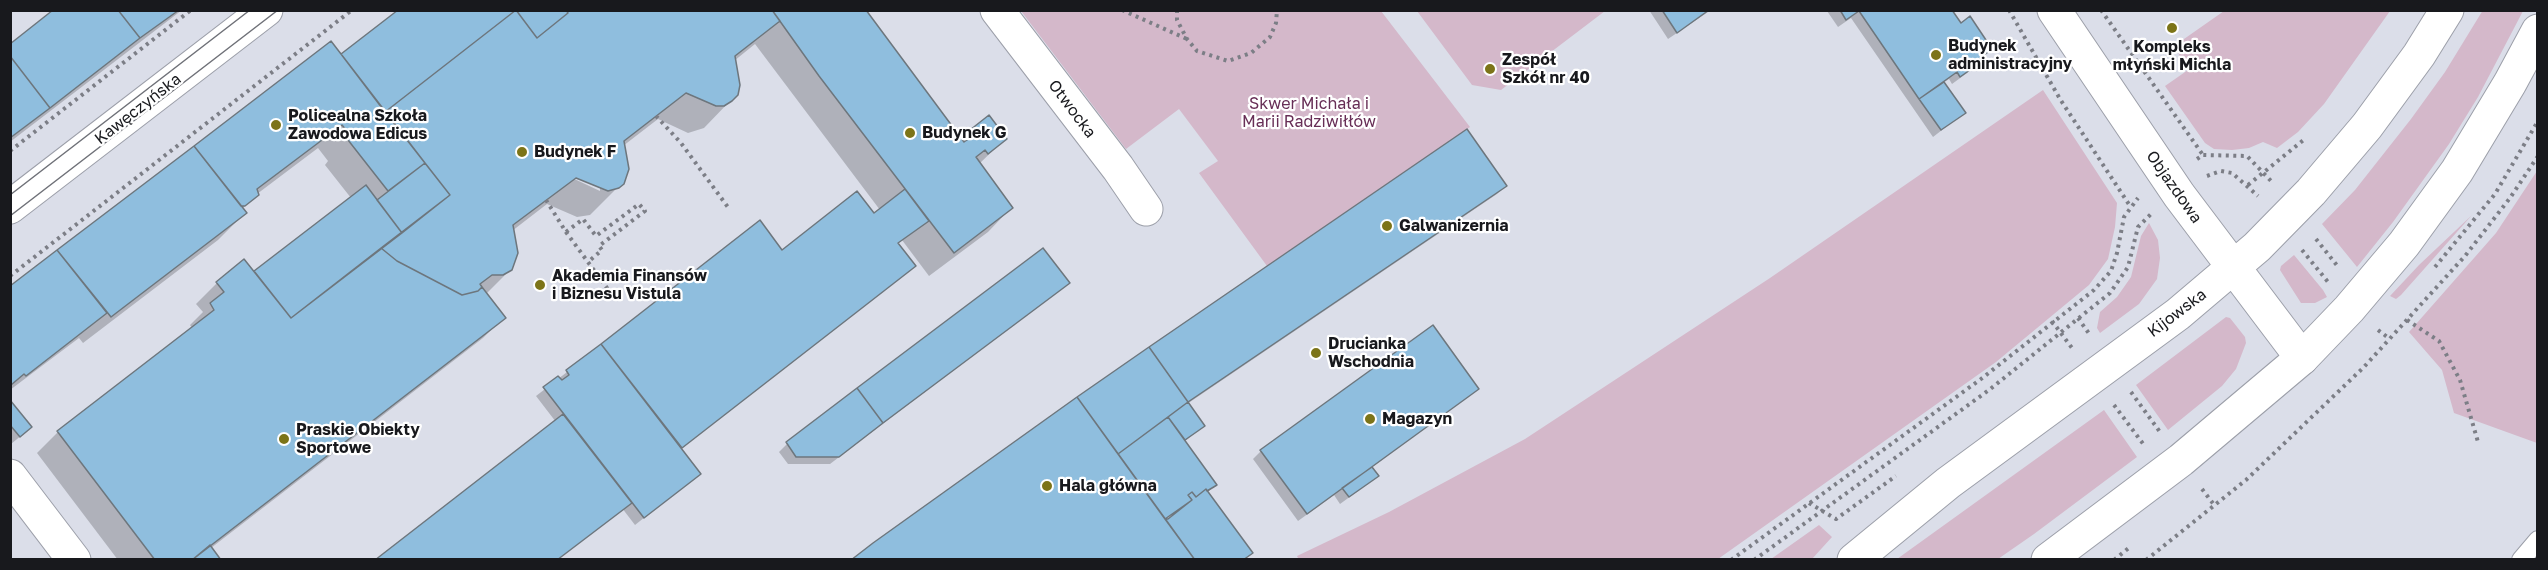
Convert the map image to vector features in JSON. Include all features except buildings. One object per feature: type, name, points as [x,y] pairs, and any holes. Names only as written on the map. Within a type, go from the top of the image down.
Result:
[{"type":"street","name":"Kawęczyńska","points":[[10,207],[266,10]]},
{"type":"street","name":"Otwocka","points":[[997,10],[1118,168],[1146,209]]},
{"type":"street","name":"Objazdowa","points":[[2054,10],[2152,157],[2233,269],[2302,357]]},
{"type":"street","name":"Kijowska","points":[[1854,560],[1948,483],[2187,306],[2233,269],[2281,223],[2339,159],[2393,91],[2447,10]]},
{"type":"street","points":[[2048,560],[2181,460],[2302,357],[2349,309],[2404,244],[2481,133],[2538,31]]},
{"type":"street","points":[[10,476],[74,560]]},
{"type":"lane","points":[[2521,560],[2538,540]]},
{"type":"path","points":[[10,151],[191,10]]},
{"type":"path","points":[[10,276],[352,10]]},
{"type":"path","points":[[1122,10],[1187,39]]},
{"type":"path","points":[[1177,10],[1177,20],[1187,39],[1197,51],[1228,61],[1251,53],[1270,37],[1276,23],[1277,10]]},
{"type":"path","points":[[2009,10],[2060,99],[2130,206]]},
{"type":"path","points":[[2102,10],[2203,155]]},
{"type":"path","points":[[656,116],[681,143],[730,210]]},
{"type":"path","points":[[2431,272],[2494,194],[2538,121]]},
{"type":"path","points":[[2248,185],[2312,132]]},
{"type":"path","points":[[2194,161],[2203,155],[2247,156],[2273,183]]},
{"type":"path","points":[[2146,560],[2215,506],[2330,401],[2465,256],[2502,209],[2538,156]]},
{"type":"path","points":[[1731,560],[1981,379],[2088,295],[2106,278],[2114,262],[2122,223],[2130,206],[2139,198]]},
{"type":"path","points":[[546,200],[566,232],[615,299]]},
{"type":"path","points":[[566,232],[583,219],[596,236],[639,204],[645,211],[599,246],[602,250],[588,262]]},
{"type":"path","points":[[2313,235],[2342,272]]},
{"type":"path","points":[[2078,318],[2215,506]]},
{"type":"path","points":[[2407,320],[2439,341],[2460,380],[2478,442]]},
{"type":"path","points":[[2052,321],[2067,340]]},
{"type":"path","points":[[2112,402],[2146,448]]},
{"type":"path","points":[[1809,503],[1836,519]]},
{"type":"green space","points":[[2483,10],[2523,11],[2478,97],[2449,144],[2393,222],[2357,267],[2322,224],[2355,190],[2411,119],[2445,72]]},
{"type":"green space","name":"Skwer Michała i Marii Radziwiłłów","points":[[1021,11],[1381,11],[1470,127],[1267,266],[1199,173],[1218,161],[1179,109],[1126,149]]},
{"type":"green space","points":[[1417,11],[1605,11],[1501,90],[1472,85]]},
{"type":"green space","points":[[2224,11],[2390,11],[2324,104],[2298,132],[2277,148],[2263,142],[2249,148],[2232,150],[2214,149],[2205,143],[2165,86],[2188,70],[2174,46]]},
{"type":"green space","points":[[2043,90],[2117,203],[2115,227],[2108,259],[2089,285],[1996,362],[1718,559],[1299,560],[1297,556],[1389,512],[1525,439],[1770,278]]},
{"type":"green space","points":[[2537,171],[2537,443],[2454,413],[2442,370],[2409,332],[2496,233]]},
{"type":"green space","points":[[2472,215],[2401,295],[2396,299],[2390,296],[2419,265]]},
{"type":"green space","points":[[2149,223],[2158,240],[2160,258],[2157,279],[2139,304],[2100,333],[2097,328],[2100,312],[2117,297],[2131,277],[2141,236]]},
{"type":"green space","points":[[2294,255],[2327,297],[2315,303],[2301,303],[2280,270],[2281,266]]},
{"type":"green space","points":[[2226,317],[2230,318],[2245,337],[2246,343],[2236,369],[2222,386],[2168,430],[2136,385]]},
{"type":"green space","points":[[2104,410],[2137,457],[2034,534],[1998,559],[1897,559]]},
{"type":"green space","points":[[1819,525],[1832,537],[1812,559],[1771,559]]},
{"type":"tram line","points":[[10,195],[250,10]]},
{"type":"tram line","points":[[10,216],[278,10]]},
{"type":"place","name":"Kompleks młyński Michla","points":[[2172,28]]},
{"type":"place","name":"Budynek administracyjny","points":[[1936,55]]},
{"type":"place","name":"Zespół Szkół nr 40","points":[[1490,69]]},
{"type":"place","name":"Policealna Szkoła Zawodowa Edicus","points":[[276,125]]},
{"type":"place","name":"Budynek G","points":[[910,133]]},
{"type":"place","name":"Budynek F","points":[[522,152]]},
{"type":"place","name":"Galwanizernia","points":[[1387,226]]},
{"type":"place","name":"Akademia Finansów i Biznesu Vistula","points":[[540,285]]},
{"type":"place","name":"Drucianka Wschodnia","points":[[1316,353]]},
{"type":"place","name":"Magazyn","points":[[1370,419]]},
{"type":"place","name":"Praskie Obiekty Sportowe","points":[[284,439]]},
{"type":"place","name":"Hala główna","points":[[1047,486]]}]
